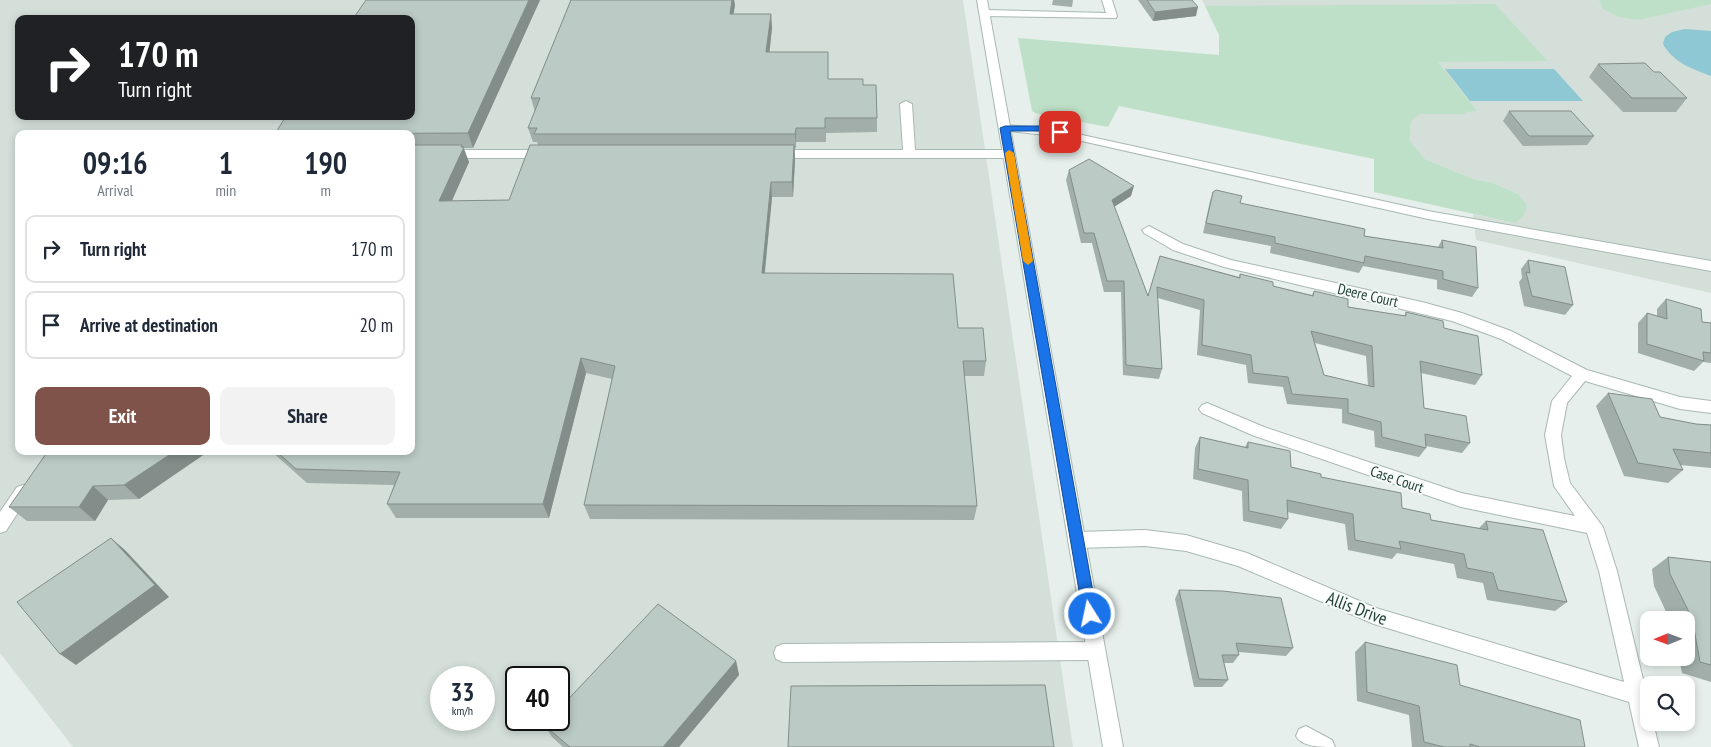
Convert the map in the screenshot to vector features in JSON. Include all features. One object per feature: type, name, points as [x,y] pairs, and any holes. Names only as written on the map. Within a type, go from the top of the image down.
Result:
[{"type":"street","points":[[982,0],[1113,747]]},
{"type":"street","points":[[984,13],[1112,16],[1107,0]]},
{"type":"street","points":[[906,104],[909,154]]},
{"type":"street","points":[[1005,128],[1042,128],[1428,215],[1711,266]]},
{"type":"street","points":[[415,154],[558,154]]},
{"type":"street","points":[[763,154],[1009,154]]},
{"type":"street","name":"Deere Court","points":[[1150,230],[1178,247],[1229,264],[1422,307],[1457,317],[1513,338],[1582,374]]},
{"type":"street","points":[[1649,747],[1608,571],[1594,528],[1562,486],[1554,435],[1560,400],[1582,374],[1680,403],[1711,407]]},
{"type":"street","name":"Case Court","points":[[1207,409],[1258,431],[1461,500],[1594,528]]},
{"type":"street","points":[[0,526],[34,476]]},
{"type":"street","name":"Allis Drive","points":[[1077,540],[1145,538],[1186,543],[1241,559],[1374,616],[1637,694]]},
{"type":"street","points":[[783,652],[1096,651]]},
{"type":"street","points":[[1306,736],[1325,747]]},
{"type":"shaded area","points":[[0,0],[963,0],[1073,747],[73,747],[0,653]]},
{"type":"shaded area","points":[[1202,0],[1711,0],[1711,293],[1476,240],[1473,214],[1515,223],[1518,194],[1491,182],[1476,180],[1425,159],[1410,141],[1411,122],[1419,114],[1465,114],[1205,6]]},
{"type":"green space","points":[[1599,0],[1711,0],[1711,4],[1638,20],[1619,17],[1603,9]]},
{"type":"green space","points":[[1495,4],[1548,61],[1438,62],[1477,111],[1465,112],[1466,114],[1419,114],[1411,122],[1410,141],[1425,159],[1476,180],[1491,182],[1518,194],[1527,205],[1524,216],[1515,223],[1374,192],[1374,159],[1119,106],[1108,127],[1035,113],[1032,111],[1018,38],[1219,55],[1219,35],[1205,6]]},
{"type":"water","points":[[1685,29],[1711,31],[1711,76],[1690,68],[1672,56],[1663,44],[1665,37],[1672,32]]},
{"type":"water","points":[[1445,69],[1554,69],[1583,101],[1470,101]]},
{"type":"building","points":[[366,0],[529,0],[468,133],[415,133],[415,130],[277,130],[284,120],[415,120],[415,15],[356,15]]},
{"type":"building","points":[[571,0],[732,0],[730,14],[771,14],[766,52],[828,52],[828,79],[863,79],[863,85],[876,85],[877,118],[825,118],[825,128],[796,128],[795,134],[534,134],[537,128],[528,128],[540,98],[531,98]]},
{"type":"building","points":[[1147,0],[1192,0],[1198,7],[1155,12]]},
{"type":"building","points":[[1645,63],[1654,72],[1660,72],[1687,98],[1632,98],[1598,64]]},
{"type":"building","points":[[1509,111],[1571,111],[1594,136],[1529,136]]},
{"type":"building","points":[[415,145],[462,145],[461,147],[464,147],[439,201],[509,200],[530,145],[794,145],[792,182],[771,182],[762,273],[953,274],[958,328],[983,328],[986,361],[963,361],[977,506],[584,505],[615,366],[581,358],[543,504],[387,504],[400,472],[296,469],[280,455],[415,455]]},
{"type":"building","points":[[1089,159],[1134,186],[1112,200],[1148,296],[1160,256],[1240,278],[1240,274],[1273,282],[1273,286],[1313,296],[1314,291],[1348,299],[1348,307],[1406,316],[1406,312],[1443,321],[1444,328],[1478,336],[1482,375],[1420,361],[1424,408],[1466,416],[1470,443],[1425,434],[1426,448],[1382,437],[1381,422],[1348,413],[1348,399],[1292,394],[1288,377],[1253,373],[1251,355],[1202,345],[1204,300],[1157,287],[1162,369],[1126,365],[1124,281],[1107,281],[1094,233],[1084,233],[1069,170]],"holes":[[[1311,331],[1372,346],[1374,387],[1324,375]]]},
{"type":"building","points":[[1216,190],[1242,196],[1240,203],[1365,229],[1364,236],[1443,248],[1442,240],[1476,247],[1478,288],[1443,279],[1443,271],[1365,256],[1364,263],[1275,243],[1275,237],[1206,223],[1213,192]]},
{"type":"building","points":[[1528,260],[1565,267],[1573,305],[1532,296],[1526,272],[1530,273]]},
{"type":"building","points":[[1666,299],[1701,309],[1702,322],[1711,323],[1711,353],[1703,352],[1704,361],[1647,344],[1647,313],[1667,319]]},
{"type":"building","points":[[1608,393],[1652,399],[1660,417],[1711,425],[1711,453],[1673,449],[1683,470],[1638,463]]},
{"type":"building","points":[[1200,437],[1248,448],[1248,442],[1290,451],[1291,467],[1321,474],[1321,477],[1401,493],[1402,508],[1430,514],[1431,520],[1488,530],[1486,521],[1543,530],[1567,602],[1498,590],[1493,573],[1467,568],[1464,554],[1399,541],[1401,549],[1355,540],[1353,514],[1287,500],[1288,519],[1249,511],[1248,480],[1198,469]]},
{"type":"building","points":[[45,455],[169,455],[124,485],[93,486],[79,507],[9,507]]},
{"type":"building","points":[[111,538],[155,585],[60,654],[17,602]]},
{"type":"building","points":[[1668,557],[1711,562],[1711,665],[1700,662],[1695,634],[1695,611],[1688,611],[1670,574]]},
{"type":"building","points":[[1179,590],[1223,591],[1281,598],[1293,648],[1236,643],[1239,655],[1222,655],[1228,680],[1199,679]]},
{"type":"building","points":[[658,604],[736,661],[663,747],[570,747],[551,731],[570,731],[570,697]]},
{"type":"building","points":[[1365,642],[1457,665],[1460,685],[1580,720],[1585,747],[1480,747],[1470,744],[1470,747],[1444,747],[1424,742],[1419,706],[1367,692]]},
{"type":"building","points":[[1045,685],[1054,747],[788,747],[791,686]]},
{"type":"slow traffic","points":[[1009,153],[1028,261]]},
{"type":"route","points":[[1060,132],[1042,128],[1005,128],[1090,614]]}]
